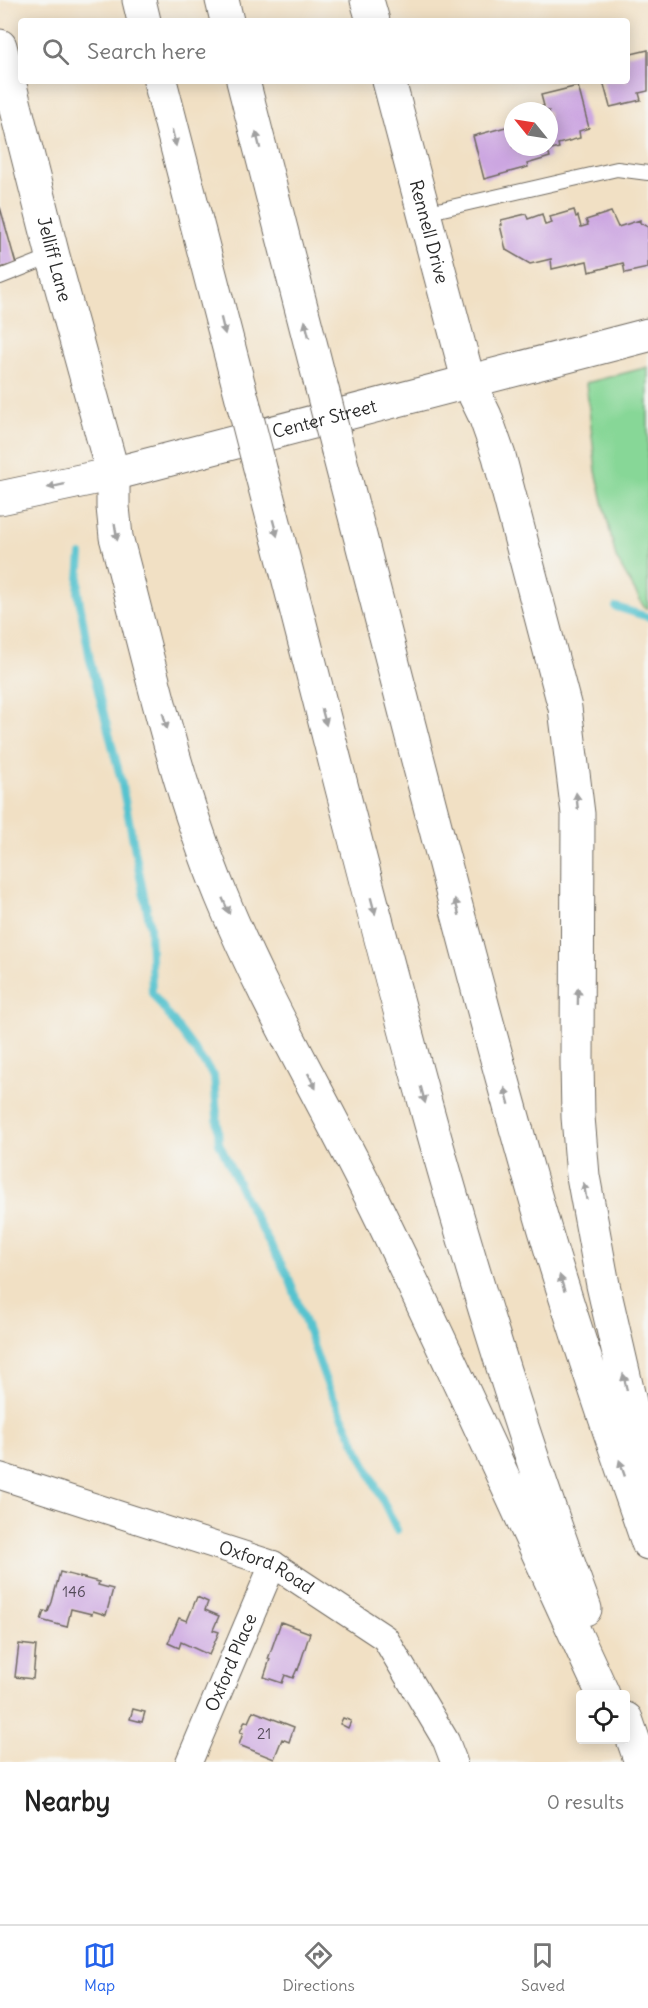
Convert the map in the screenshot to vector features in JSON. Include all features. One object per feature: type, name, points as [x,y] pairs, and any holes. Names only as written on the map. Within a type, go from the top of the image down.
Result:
[{"type":"main road","points":[[139,0],[143,18]]},
{"type":"main road","points":[[222,0],[226,18]]},
{"type":"main road","points":[[367,0],[372,18]]},
{"type":"main road","name":"Jelliff Lane","points":[[0,46],[5,90],[113,474],[113,507],[117,537],[178,767],[199,835],[221,895],[250,960],[422,1302],[601,1690]]},
{"type":"main road","points":[[161,84],[403,1021],[458,1219],[546,1499],[614,1690]]},
{"type":"main road","points":[[244,84],[480,997],[533,1188],[592,1377],[648,1544]]},
{"type":"main road","name":"Rennell Drive","points":[[390,84],[469,383],[499,456],[565,708],[578,814],[577,1062],[578,1117],[583,1176],[603,1285],[648,1479]]},
{"type":"main road","name":"Center Street","points":[[0,498],[113,474],[648,335]]},
{"type":"main road","points":[[630,1730],[641,1762]]},
{"type":"main road","points":[[626,1744],[634,1762]]},
{"type":"street","name":"Oxford Road","points":[[0,1476],[273,1564],[385,1638],[446,1741],[454,1762]]},
{"type":"street","name":"Oxford Place","points":[[189,1762],[273,1564]]},
{"type":"lane","points":[[424,214],[617,169],[648,173]]},
{"type":"lane","points":[[0,277],[53,256]]},
{"type":"green space","points":[[648,367],[648,609],[644,607],[616,558],[596,471],[586,383]]},
{"type":"building","points":[[648,50],[648,91],[639,93],[641,100],[610,107],[604,84],[630,84],[630,54]]},
{"type":"building","points":[[578,86],[589,128],[579,131],[580,138],[558,144],[558,102],[543,102],[541,95]]},
{"type":"building","points":[[504,127],[504,156],[550,157],[527,164],[528,167],[484,179],[473,136]]},
{"type":"building","points":[[0,207],[16,264],[0,268]]},
{"type":"building","points":[[574,210],[581,227],[588,225],[586,220],[611,212],[618,227],[640,220],[640,223],[648,227],[648,268],[625,273],[623,263],[589,272],[587,261],[552,269],[551,259],[530,264],[506,250],[500,225],[502,225],[501,220],[526,214],[528,219],[542,214],[545,225],[552,223],[550,217]]},
{"type":"building","points":[[60,1572],[99,1582],[98,1585],[113,1589],[106,1615],[71,1609],[67,1627],[41,1620],[44,1611],[48,1612],[52,1602]]},
{"type":"building","points":[[197,1597],[208,1602],[205,1610],[219,1616],[213,1630],[219,1632],[209,1655],[181,1642],[179,1648],[168,1643],[179,1618],[187,1621]]},
{"type":"building","points":[[281,1622],[310,1633],[298,1670],[293,1678],[285,1675],[282,1683],[264,1677]]},
{"type":"building","points":[[19,1644],[36,1646],[33,1679],[15,1677]]},
{"type":"building","points":[[133,1709],[145,1712],[142,1722],[130,1719]]},
{"type":"building","points":[[253,1711],[294,1727],[289,1742],[282,1739],[274,1759],[239,1745],[243,1733],[240,1732]]},
{"type":"building","points":[[343,1718],[351,1721],[348,1728],[340,1724]]},
{"type":"waterway","points":[[81,555],[78,592],[90,660],[121,780],[150,926],[152,993],[214,1076],[219,1143],[250,1208],[289,1278],[327,1384],[397,1530]]},
{"type":"waterway","points":[[616,607],[648,617]]}]
